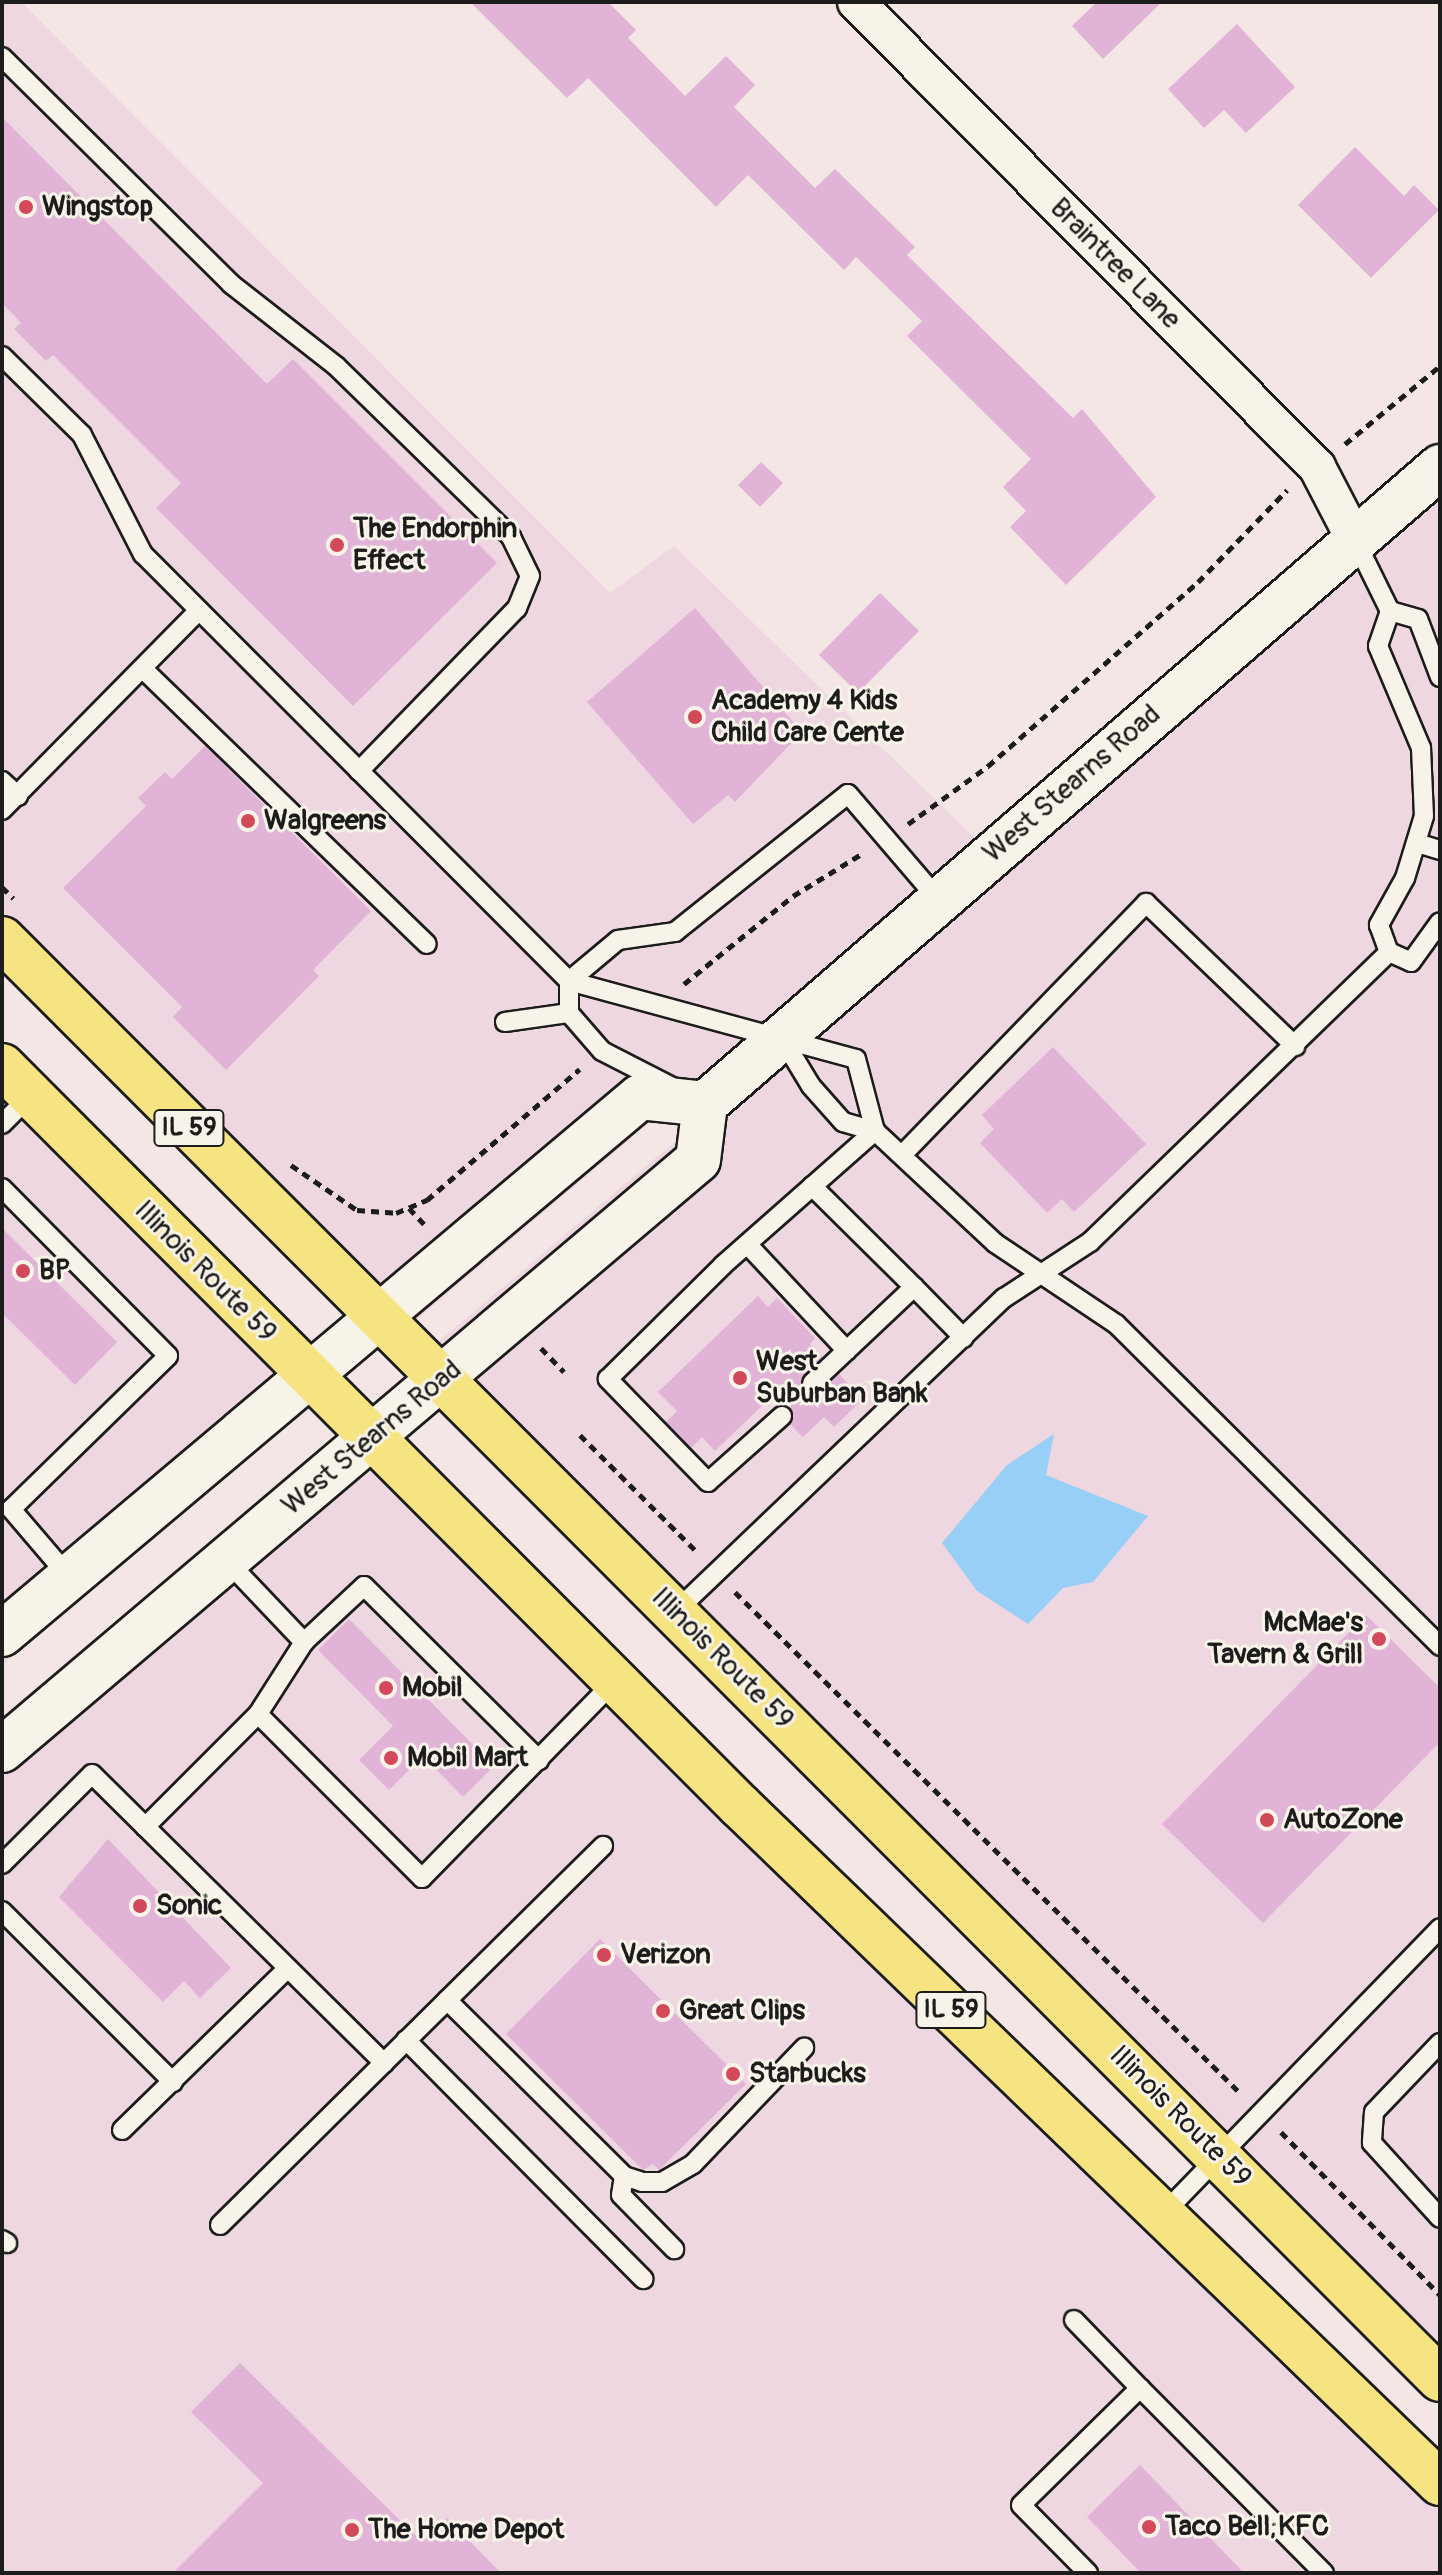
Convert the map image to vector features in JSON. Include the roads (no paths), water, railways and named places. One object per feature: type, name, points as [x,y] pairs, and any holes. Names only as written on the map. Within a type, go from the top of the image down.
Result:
[{"type":"main road","name":"West Stearns Road","points":[[2,1750],[698,1160],[705,1104],[1440,467]]},
{"type":"main road","name":"Illinois Route 59","points":[[2,939],[1440,2379]]},
{"type":"main road","name":"Illinois Route 59","points":[[12,1095],[307,1376],[615,1681],[1440,2483]]},
{"type":"main road","points":[[2,1634],[640,1097],[705,1104]]},
{"type":"street","name":"Braintree Lane","points":[[856,2],[1317,467],[1355,540]]},
{"type":"lane","points":[[2,57],[231,284],[336,366],[518,550],[530,576],[517,608],[359,771]]},
{"type":"lane","points":[[2,356],[82,435],[143,554],[569,981],[781,1036],[856,1059],[875,1131]]},
{"type":"lane","points":[[1355,540],[1390,611],[1378,646],[1421,748],[1424,816],[1417,843],[1379,925],[1389,952],[1411,962],[1440,922]]},
{"type":"lane","points":[[6,809],[198,611]]},
{"type":"lane","points":[[1390,611],[1418,619],[1440,677]]},
{"type":"lane","points":[[143,669],[427,944]]},
{"type":"lane","points":[[2,781],[6,809]]},
{"type":"lane","points":[[569,981],[618,940],[675,932],[848,794],[938,899]]},
{"type":"lane","points":[[1417,843],[1440,850]]},
{"type":"lane","points":[[902,1155],[1146,903],[1295,1046]]},
{"type":"lane","points":[[675,1612],[964,1338],[1039,1273],[1090,1242],[1389,952]]},
{"type":"lane","points":[[569,981],[569,1013],[602,1051],[705,1104]]},
{"type":"lane","points":[[505,1022],[569,1013]]},
{"type":"lane","points":[[781,1036],[811,1086],[843,1122],[875,1131],[995,1243],[1116,1324],[1440,1646]]},
{"type":"lane","points":[[782,1416],[708,1482],[608,1379],[723,1265],[875,1131]]},
{"type":"lane","points":[[812,1186],[964,1338]]},
{"type":"lane","points":[[2,1188],[168,1356],[11,1509],[69,1577]]},
{"type":"lane","points":[[747,1244],[847,1351]]},
{"type":"lane","points":[[812,1383],[914,1287]]},
{"type":"lane","points":[[227,1561],[304,1642]]},
{"type":"lane","points":[[145,1827],[258,1714],[304,1642],[364,1586],[539,1760]]},
{"type":"lane","points":[[258,1714],[422,1878],[615,1681]]},
{"type":"lane","points":[[2,1864],[92,1774],[384,2063]]},
{"type":"lane","points":[[220,2225],[603,1846]]},
{"type":"lane","points":[[2,1911],[173,2082]]},
{"type":"lane","points":[[1163,2214],[1440,1928]]},
{"type":"lane","points":[[122,2130],[287,1969]]},
{"type":"lane","points":[[447,2000],[624,2176],[662,2182],[693,2164],[804,2048]]},
{"type":"lane","points":[[406,2040],[643,2279]]},
{"type":"lane","points":[[1440,2043],[1374,2112],[1372,2143],[1440,2218]]},
{"type":"lane","points":[[624,2176],[621,2195],[674,2249]]},
{"type":"lane","points":[[1074,2320],[1324,2573]]},
{"type":"lane","points":[[1088,2573],[1021,2505],[1140,2388]]},
{"type":"water","points":[[1054,1434],[1046,1475],[1148,1516],[1093,1582],[1063,1588],[1028,1624],[977,1591],[942,1543],[1007,1465]]},
{"type":"place","name":"Wingstop","points":[[26,207]]},
{"type":"place","name":"The Endorphin Effect","points":[[337,545]]},
{"type":"place","name":"Academy 4 Kids Child Care Cente","points":[[695,717]]},
{"type":"place","name":"Walgreens","points":[[248,821]]},
{"type":"place","name":"BP","points":[[23,1271]]},
{"type":"place","name":"West Suburban Bank","points":[[740,1378]]},
{"type":"place","name":"McMae's Tavern & Grill","points":[[1379,1639]]},
{"type":"place","name":"Mobil","points":[[386,1688]]},
{"type":"place","name":"Mobil Mart","points":[[391,1758]]},
{"type":"place","name":"AutoZone","points":[[1267,1820]]},
{"type":"place","name":"Sonic","points":[[140,1906]]},
{"type":"place","name":"Verizon","points":[[604,1955]]},
{"type":"place","name":"Great Clips","points":[[663,2011]]},
{"type":"place","name":"Starbucks","points":[[733,2074]]},
{"type":"place","name":"Taco Bell;KFC","points":[[1149,2527]]},
{"type":"place","name":"The Home Depot","points":[[352,2530]]}]
